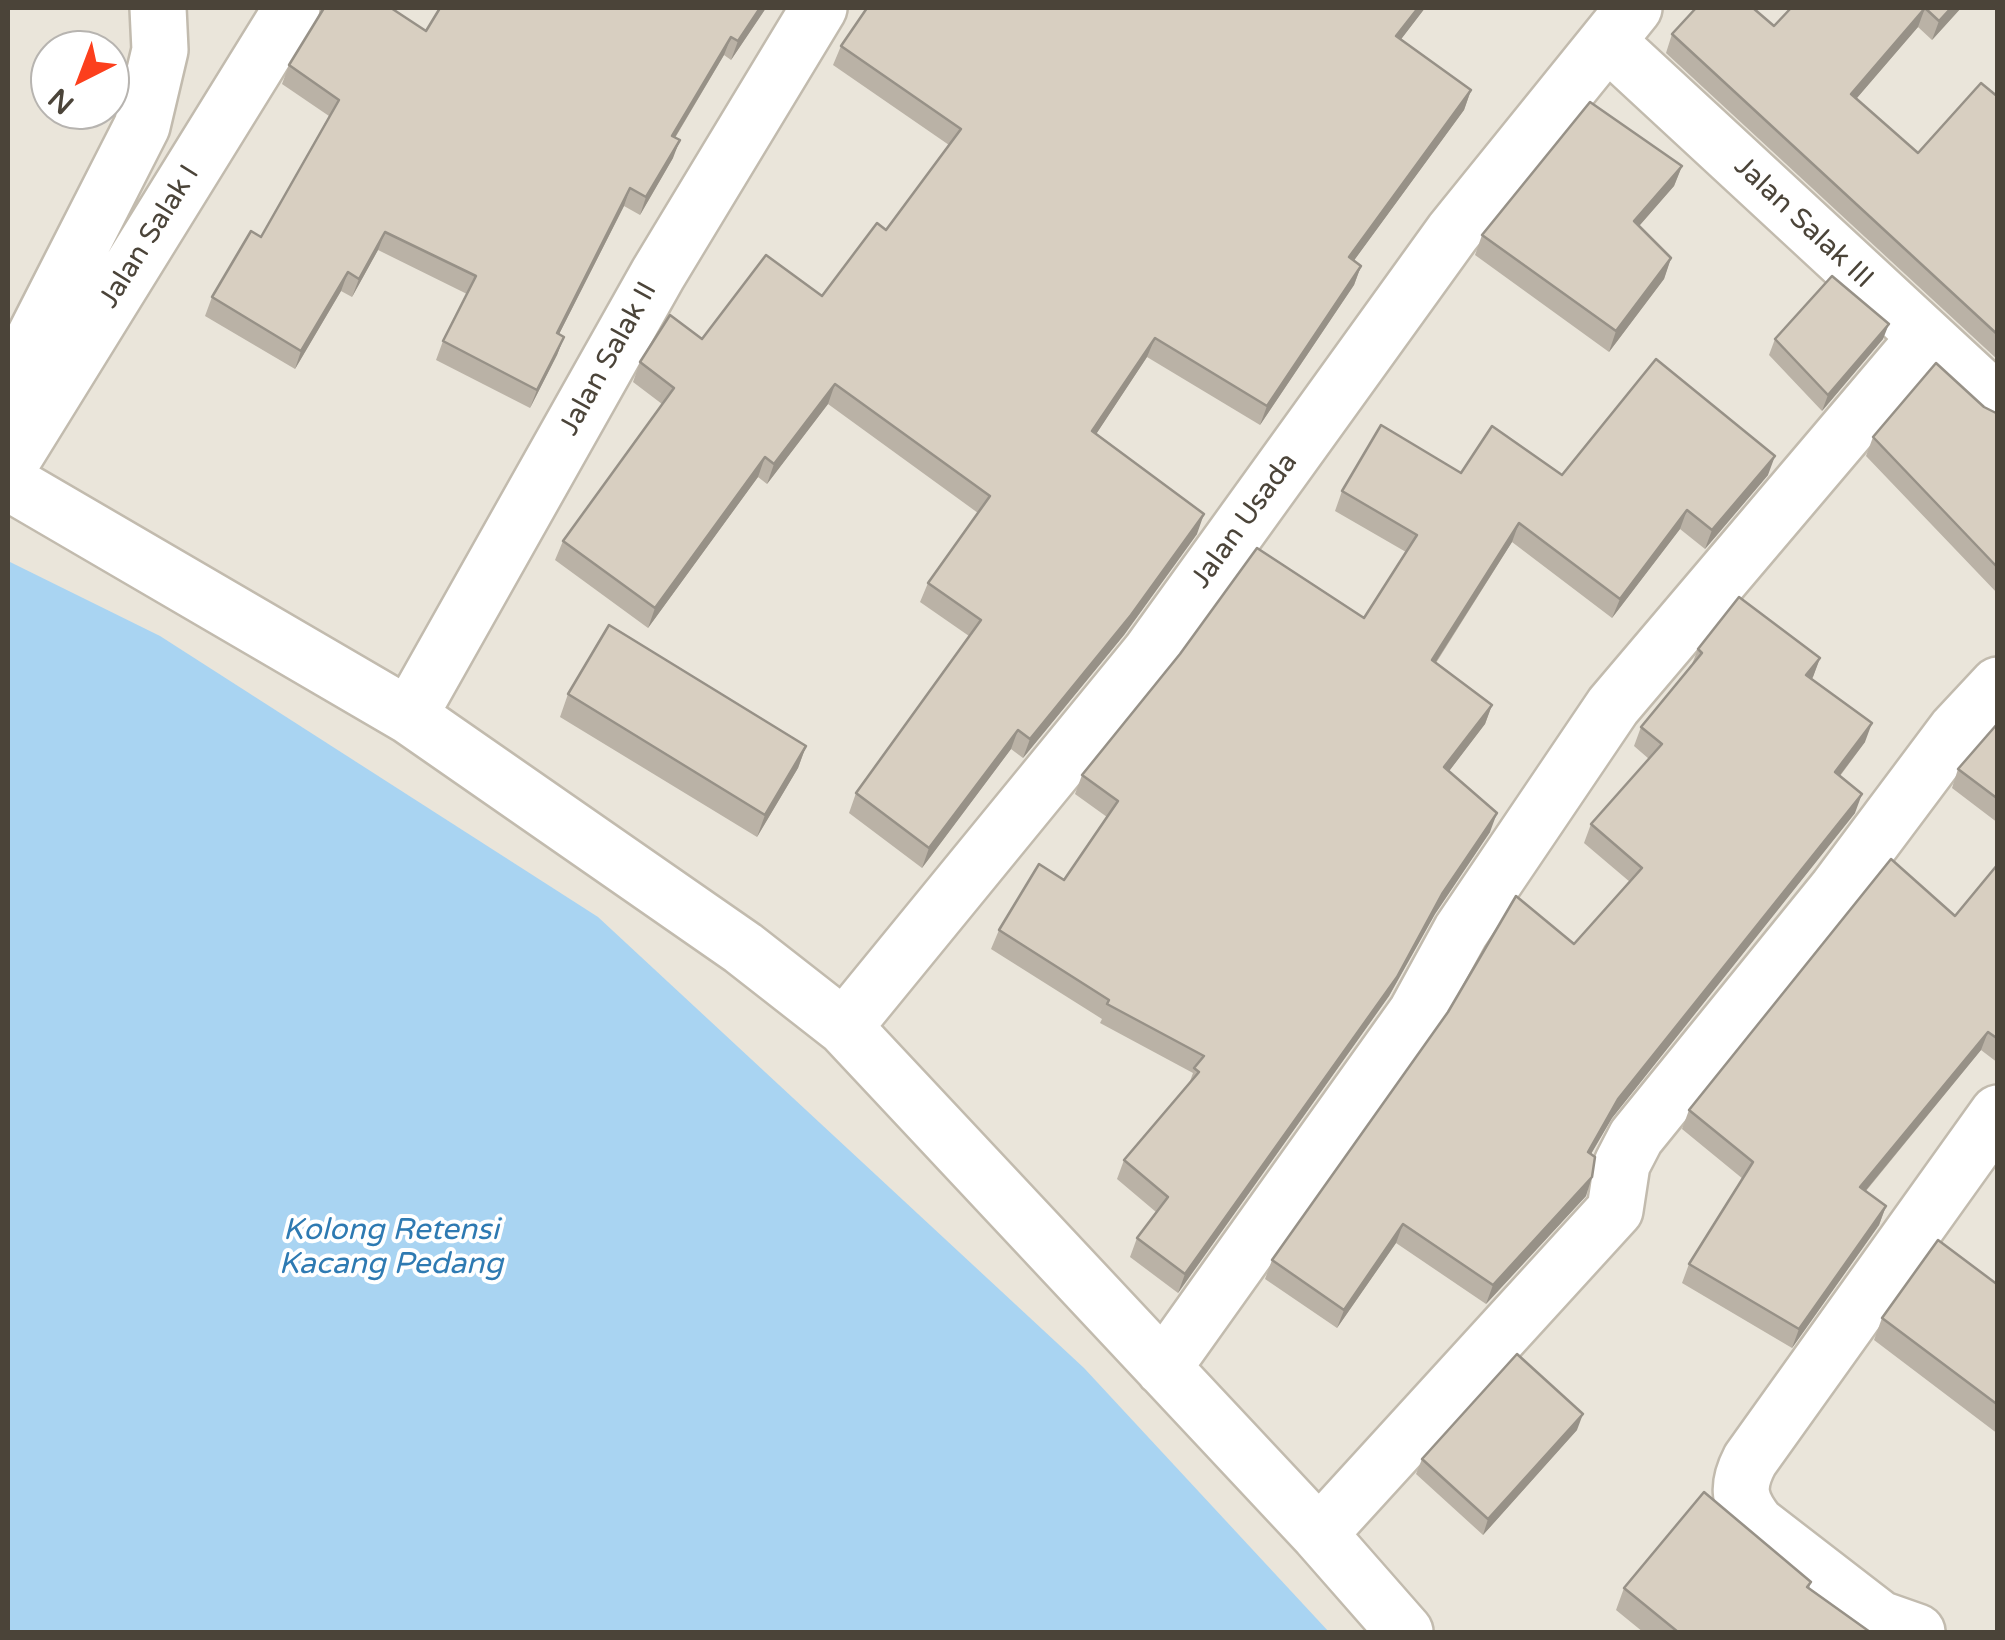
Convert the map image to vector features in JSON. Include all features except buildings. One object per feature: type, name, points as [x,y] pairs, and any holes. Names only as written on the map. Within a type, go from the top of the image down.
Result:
[{"type":"street","points":[[8,389],[142,126],[160,50],[158,8]]},
{"type":"street","name":"Jalan Salak I","points":[[8,467],[292,8]]},
{"type":"street","name":"Jalan Salak II","points":[[409,716],[658,274],[819,8]]},
{"type":"street","name":"Jalan Salak III","points":[[1621,25],[1926,336],[1998,403]]},
{"type":"street","name":"Jalan Usada","points":[[844,1027],[1149,654],[1453,232],[1621,25]]},
{"type":"street","points":[[1162,1368],[1416,1013],[1461,931],[1613,706],[1926,336]]},
{"type":"street","points":[[8,482],[409,716],[743,948],[844,1027],[1319,1534],[1405,1632]]},
{"type":"street","points":[[1319,1534],[1615,1210],[1622,1164],[1636,1136],[1837,889],[1956,730],[1998,685]]},
{"type":"street","points":[[1917,1632],[1880,1618],[1758,1524],[1746,1509],[1739,1485],[1750,1460],[1998,1113]]},
{"type":"shaded area","points":[[8,8],[1997,8],[1997,1632],[8,1632]]},
{"type":"water","name":"Kolong Retensi Kacang Pedang","points":[[8,561],[160,636],[598,917],[1084,1368],[1329,1632],[8,1632]]}]
